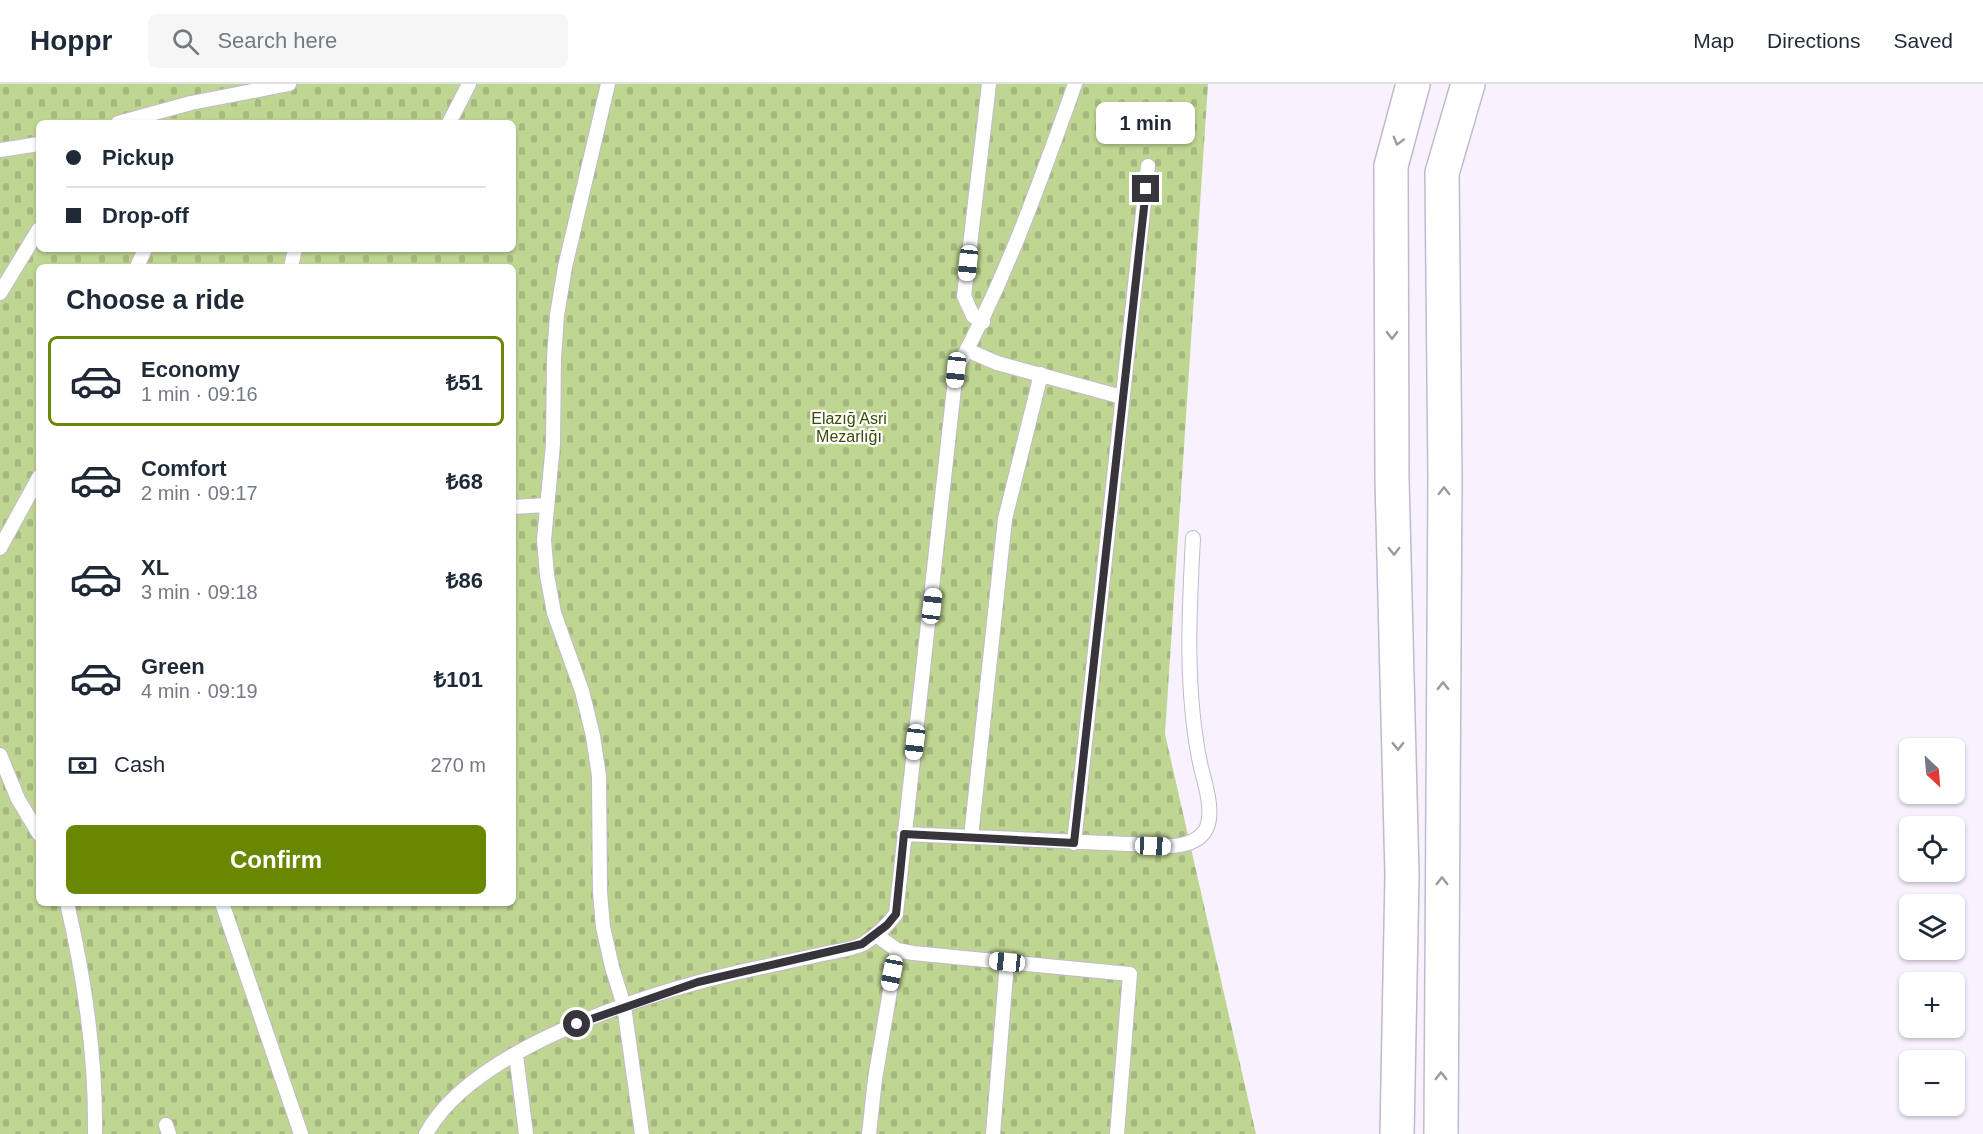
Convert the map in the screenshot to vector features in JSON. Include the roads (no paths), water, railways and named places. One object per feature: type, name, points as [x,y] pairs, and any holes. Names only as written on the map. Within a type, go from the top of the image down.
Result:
[{"type":"street","points":[[1397,1134],[1402,874],[1392,479],[1391,166],[1413,84]]},
{"type":"street","points":[[1441,1134],[1444,478],[1442,172],[1468,84]]},
{"type":"lane","points":[[150,119],[263,87],[289,84]]},
{"type":"lane","points":[[451,120],[469,84]]},
{"type":"lane","points":[[608,84],[565,267],[557,315],[553,444],[546,505],[547,575],[554,613],[582,691],[593,736],[599,786],[602,915],[612,967],[624,1006],[642,1134]]},
{"type":"lane","points":[[983,321],[973,316],[964,296],[989,84]]},
{"type":"lane","points":[[426,1134],[452,1100],[516,1054],[577,1024],[698,982],[846,950],[876,935],[896,914],[956,370],[983,321],[1015,249],[1075,84]]},
{"type":"lane","points":[[0,150],[36,144]]},
{"type":"lane","points":[[1074,843],[1148,166]]},
{"type":"lane","points":[[0,293],[36,234]]},
{"type":"lane","points":[[968,350],[997,363],[1122,398]]},
{"type":"lane","points":[[971,837],[1005,519],[1041,374]]},
{"type":"lane","points":[[0,548],[36,482]]},
{"type":"lane","points":[[516,507],[546,505]]},
{"type":"lane","points":[[904,834],[1074,843],[1183,845],[1200,836],[1207,826],[1208,804],[1197,745],[1190,667],[1193,538]]},
{"type":"lane","points":[[0,754],[18,799],[36,829]]},
{"type":"lane","points":[[69,906],[89,1010],[94,1065],[95,1134]]},
{"type":"lane","points":[[223,906],[302,1134]]},
{"type":"lane","points":[[876,935],[897,950],[1130,974],[1118,1134]]},
{"type":"lane","points":[[869,1134],[875,1079],[897,950]]},
{"type":"lane","points":[[993,1134],[1007,962]]},
{"type":"lane","points":[[516,1054],[526,1134]]},
{"type":"park label","name":"Elazığ Asri Mezarlığı","points":[[849,427]]}]
